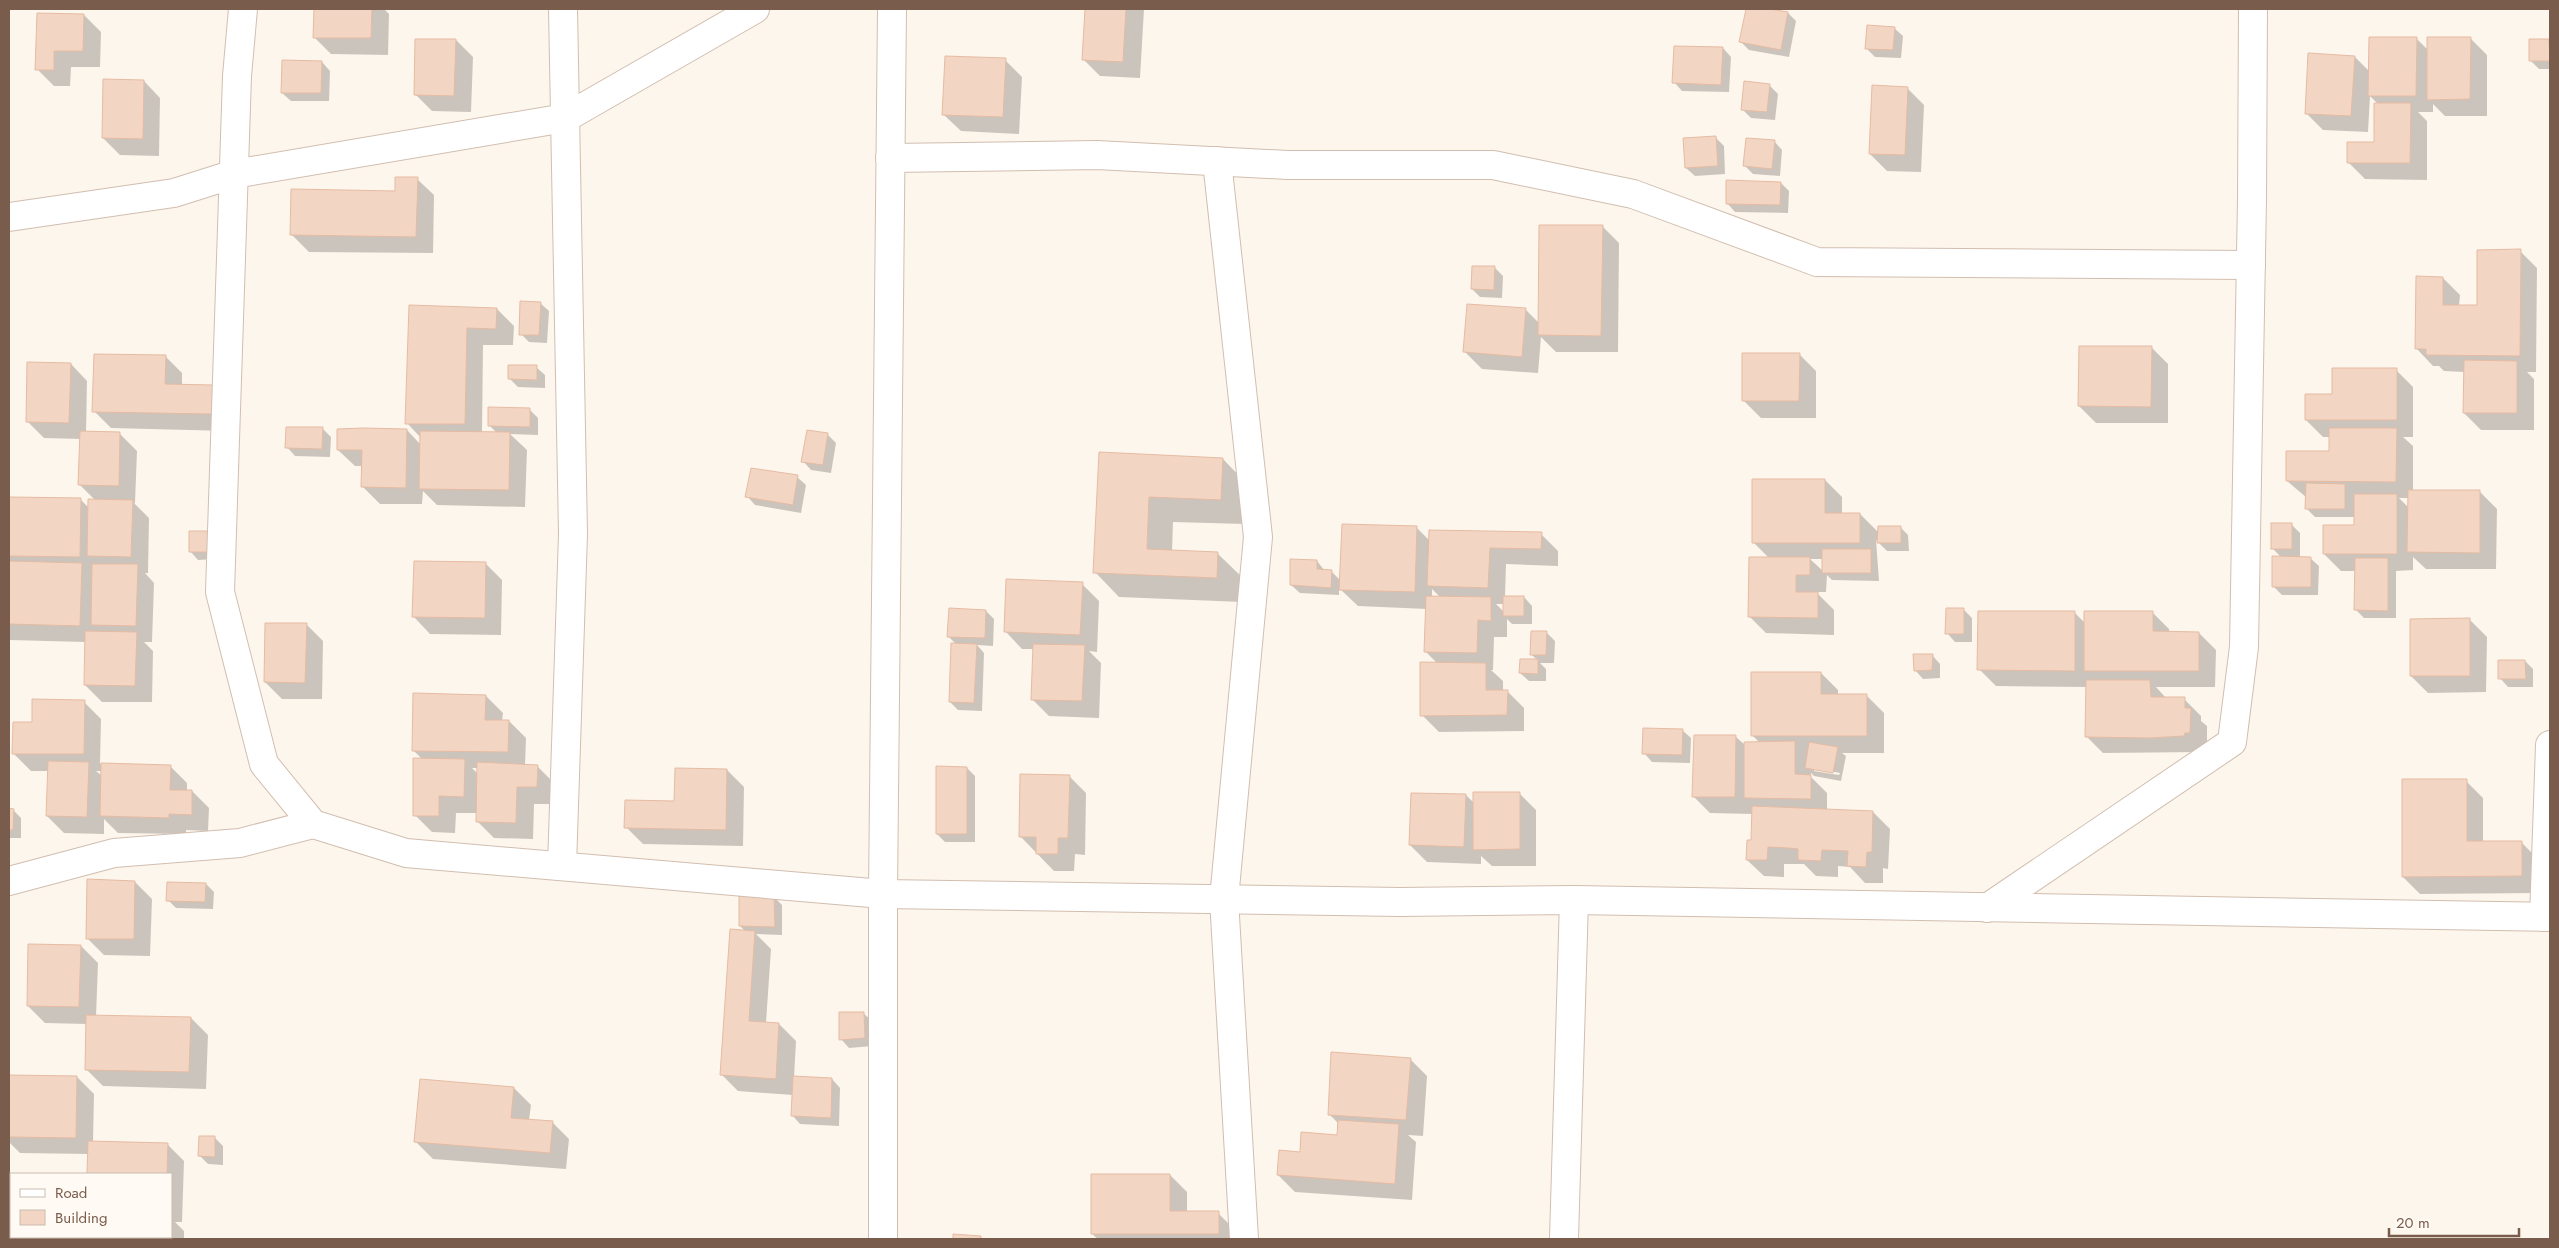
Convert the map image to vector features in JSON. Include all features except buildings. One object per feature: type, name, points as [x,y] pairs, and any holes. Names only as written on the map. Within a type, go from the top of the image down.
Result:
[{"type":"street","points":[[243,9],[237,76],[220,592],[264,764],[313,824]]},
{"type":"street","points":[[562,866],[573,534],[563,9]]},
{"type":"street","points":[[9,217],[174,193],[234,174],[565,118],[755,9]]},
{"type":"street","points":[[883,1239],[883,894],[892,9]]},
{"type":"street","points":[[1987,908],[2232,742],[2244,648],[2251,265],[2253,9]]},
{"type":"street","points":[[890,158],[1097,155],[1288,165],[1493,165],[1633,194],[1817,262],[2251,265]]},
{"type":"street","points":[[1217,161],[1258,537],[1224,899],[1244,1239]]},
{"type":"street","points":[[9,881],[114,853],[240,843],[313,824],[406,853],[883,894],[1400,902],[1574,900],[2547,917],[2550,745]]},
{"type":"street","points":[[1564,1239],[1574,900]]}]
